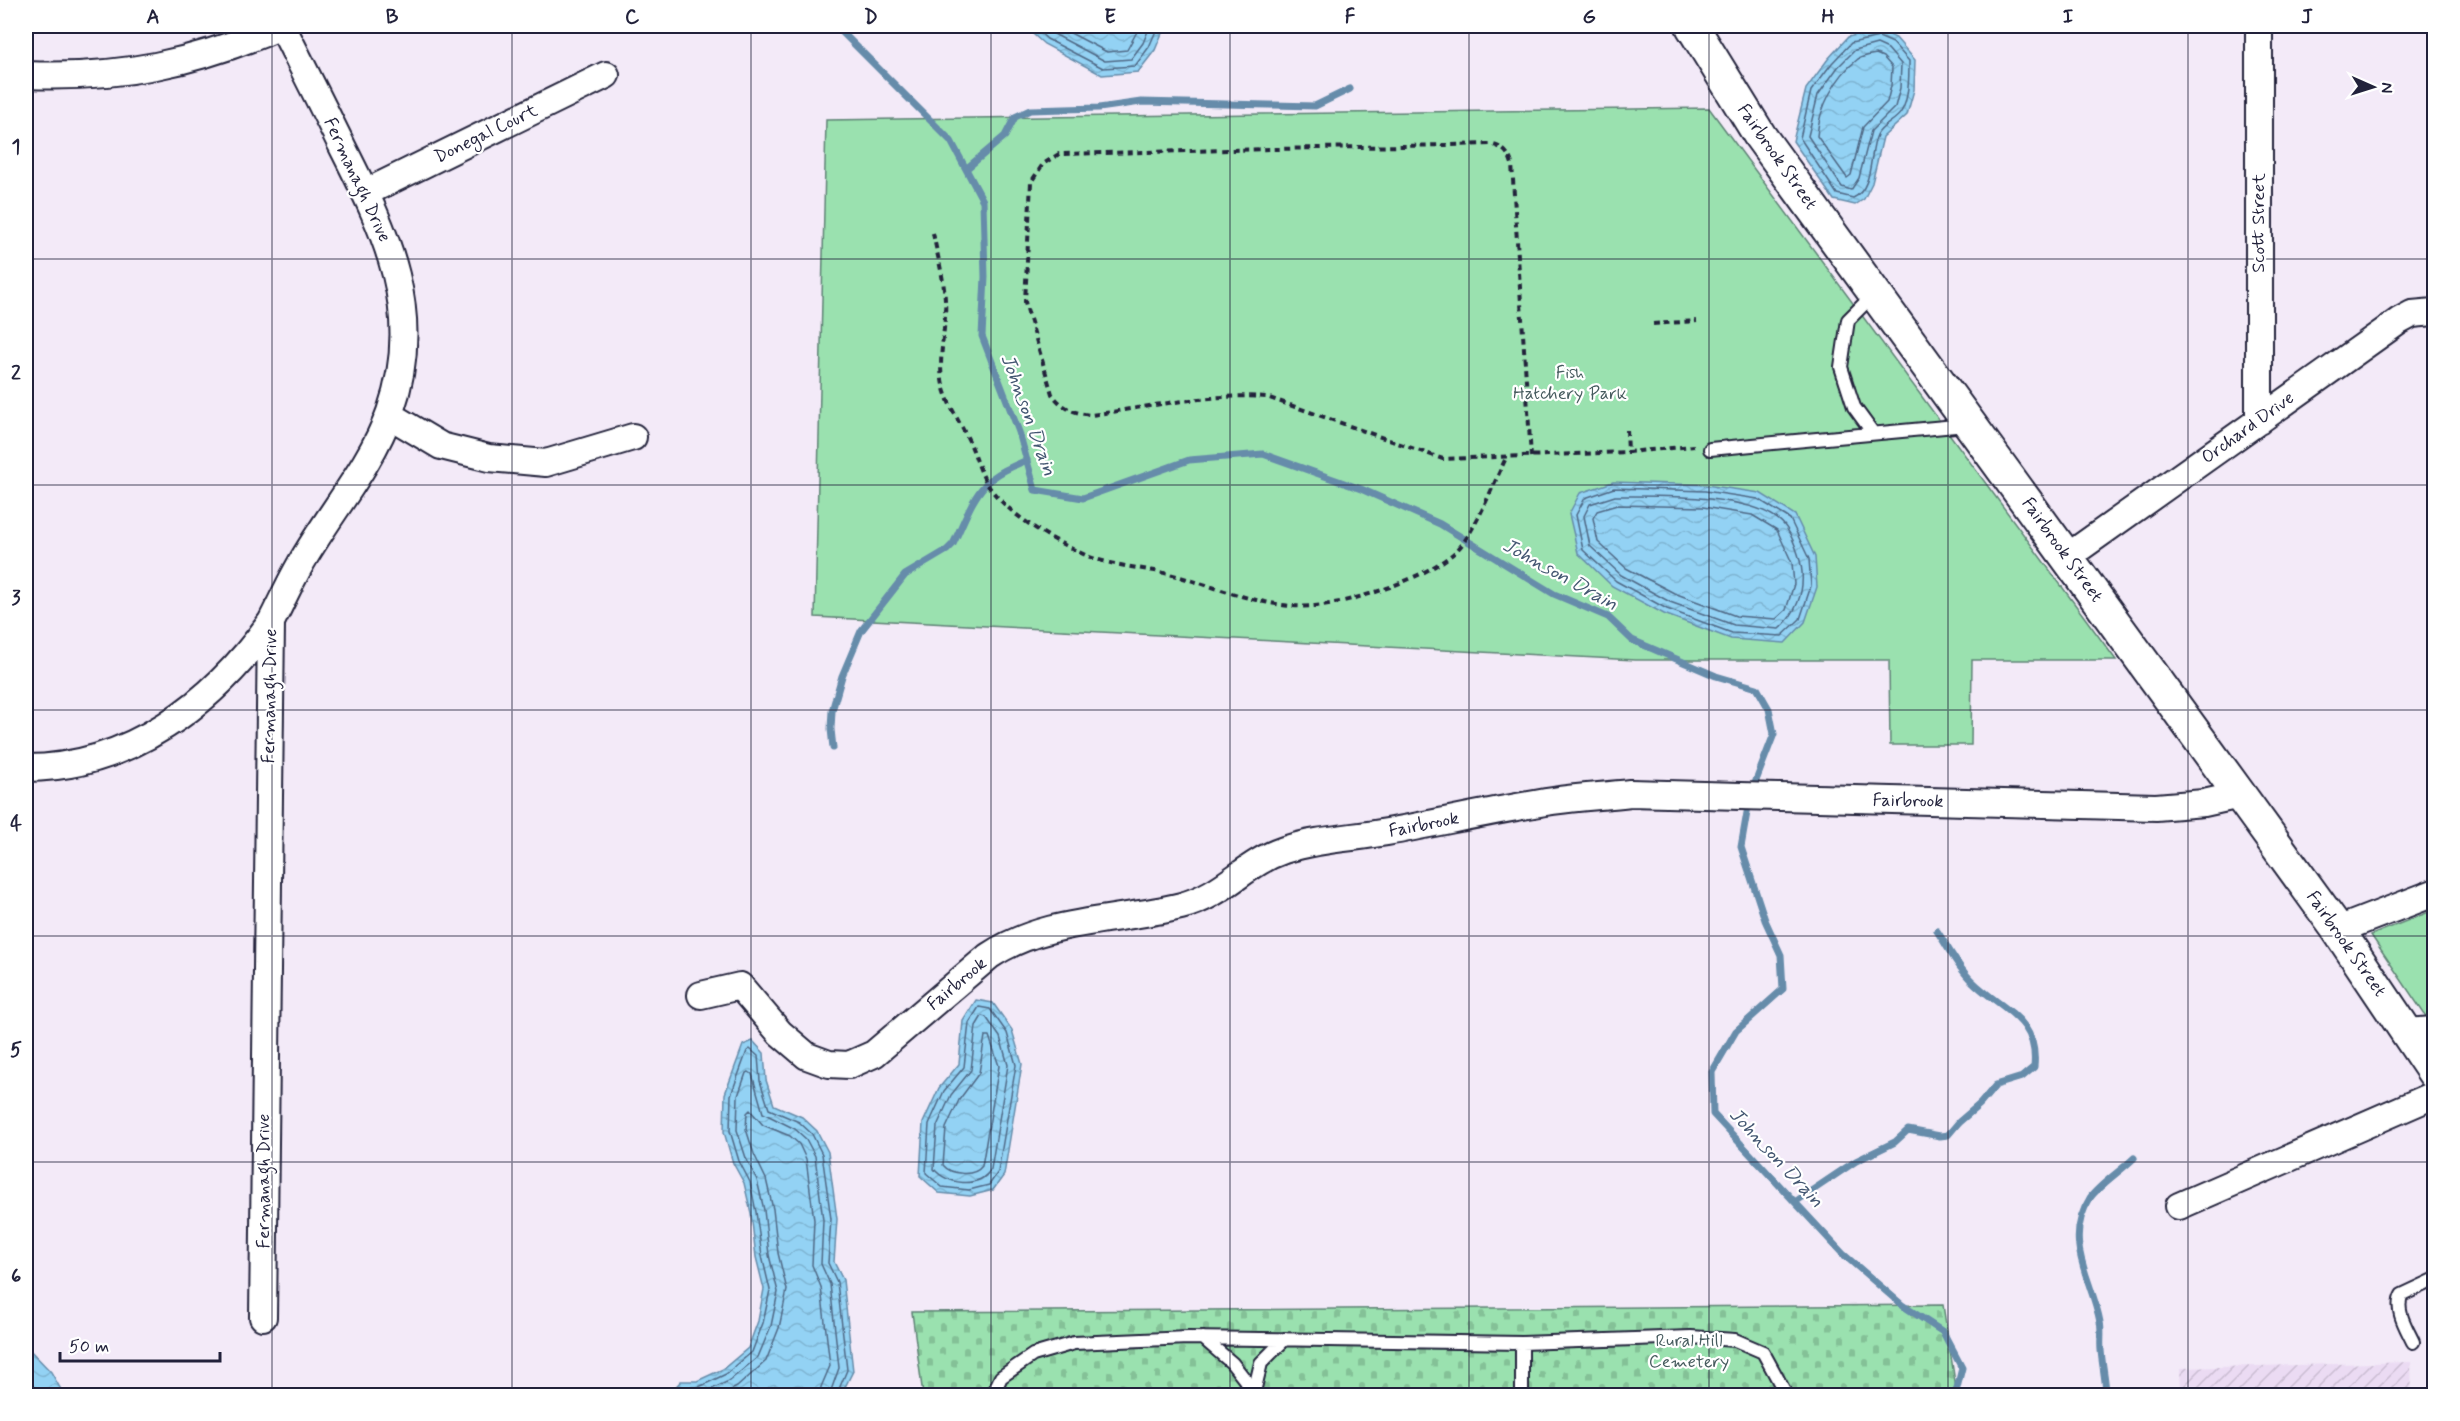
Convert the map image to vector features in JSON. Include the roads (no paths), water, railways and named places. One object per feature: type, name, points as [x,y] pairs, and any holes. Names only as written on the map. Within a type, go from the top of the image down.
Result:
[{"type":"street","points":[[26,75],[101,75],[169,65],[245,41],[281,26]]},
{"type":"street","name":"Fermanagh Drive","points":[[263,1317],[271,622],[299,567],[372,450],[389,415],[402,363],[403,310],[391,254],[367,192],[281,26]]},
{"type":"street","name":"Fairbrook Street","points":[[1692,26],[1760,136],[2338,930],[2421,1031],[2434,1073]]},
{"type":"street","name":"Scott Street","points":[[2259,26],[2259,421]]},
{"type":"street","name":"Donegal Court","points":[[367,192],[606,75]]},
{"type":"street","name":"Orchard Drive","points":[[2067,557],[2399,321],[2412,314],[2434,312]]},
{"type":"street","points":[[389,415],[441,446],[489,458],[546,463],[633,437]]},
{"type":"street","points":[[26,768],[59,765],[92,758],[123,748],[148,736],[202,700],[229,676],[271,622]]},
{"type":"street","name":"Fairbrook","points":[[701,995],[740,986],[780,1033],[807,1056],[829,1064],[849,1065],[874,1054],[989,956],[1008,943],[1023,936],[1196,902],[1222,890],[1251,867],[1282,850],[1298,846],[1371,835],[1553,801],[1630,793],[2156,807],[2204,802],[2240,795]]},
{"type":"street","points":[[2338,930],[2434,893]]},
{"type":"street","points":[[2179,1206],[2434,1095]]},
{"type":"lane","points":[[1873,433],[1854,407],[1841,367],[1848,320],[1875,293]]},
{"type":"lane","points":[[1705,447],[1971,424]]},
{"type":"lane","points":[[2413,1342],[2400,1312],[2400,1298],[2434,1280]]},
{"type":"lane","points":[[992,1395],[1001,1377],[1033,1355],[1074,1343],[1203,1338],[1522,1343],[1691,1337],[1735,1340],[1763,1352],[1787,1395]]},
{"type":"lane","points":[[1203,1338],[1232,1363],[1253,1393]]},
{"type":"lane","points":[[1253,1393],[1261,1363],[1285,1340]]},
{"type":"lane","points":[[1522,1343],[1522,1395]]},
{"type":"water","points":[[1024,26],[1165,26],[1155,50],[1138,72],[1102,75],[1044,44]]},
{"type":"water","points":[[1879,30],[1896,38],[1915,60],[1914,90],[1907,115],[1883,137],[1872,183],[1864,199],[1855,205],[1834,200],[1793,141],[1806,89],[1828,59],[1848,37]]},
{"type":"water","points":[[1613,482],[1706,485],[1760,493],[1795,515],[1815,557],[1817,587],[1805,622],[1785,643],[1731,639],[1664,614],[1612,586],[1578,553],[1569,514],[1580,493]]},
{"type":"water","points":[[976,1000],[993,1003],[1012,1030],[1022,1064],[1004,1175],[993,1190],[970,1196],[939,1193],[920,1176],[923,1123],[939,1088],[959,1064],[963,1021]]},
{"type":"water","points":[[753,1041],[764,1053],[766,1080],[774,1105],[802,1117],[817,1131],[828,1152],[837,1219],[834,1262],[843,1280],[853,1371],[841,1395],[668,1395],[681,1381],[697,1381],[723,1369],[748,1348],[758,1321],[764,1289],[756,1257],[751,1213],[744,1183],[733,1163],[724,1132],[725,1094],[743,1045]]},
{"type":"water","points":[[26,1346],[51,1372],[64,1395],[26,1395]]},
{"type":"waterway","name":"Johnson Drain","points":[[836,26],[951,141],[983,201],[985,277],[982,336],[1019,432],[1035,490],[1083,498],[1189,460],[1263,454],[1361,489],[1440,524],[1554,594],[1608,617],[1632,640],[1716,676],[1757,688],[1769,709],[1774,734],[1752,791]]},
{"type":"waterway","points":[[966,169],[1005,136],[1015,117],[1030,110],[1099,108],[1141,102],[1315,106],[1350,89]]},
{"type":"waterway","points":[[833,748],[832,711],[842,676],[861,631],[905,575],[953,544],[971,506],[985,485],[999,473],[1027,460]]},
{"type":"waterway","name":"Johnson Drain","points":[[1749,801],[1741,847],[1765,920],[1781,955],[1783,989],[1736,1031],[1712,1072],[1713,1114],[1843,1254],[1902,1305],[1943,1332],[1962,1368],[1955,1396]]},
{"type":"waterway","points":[[1795,1202],[1856,1161],[1895,1142],[1908,1130],[1940,1136],[1948,1135],[1996,1085],[2022,1077],[2034,1067],[2034,1050],[2024,1026],[1967,976],[1937,931]]},
{"type":"waterway","points":[[2106,1396],[2101,1325],[2082,1260],[2079,1230],[2082,1214],[2090,1198],[2134,1158]]},
{"type":"park label","name":"Fish Hatchery Park","points":[[1570,383]]},
{"type":"park label","name":"Rural Hill Cemetery","points":[[1689,1351]]}]
